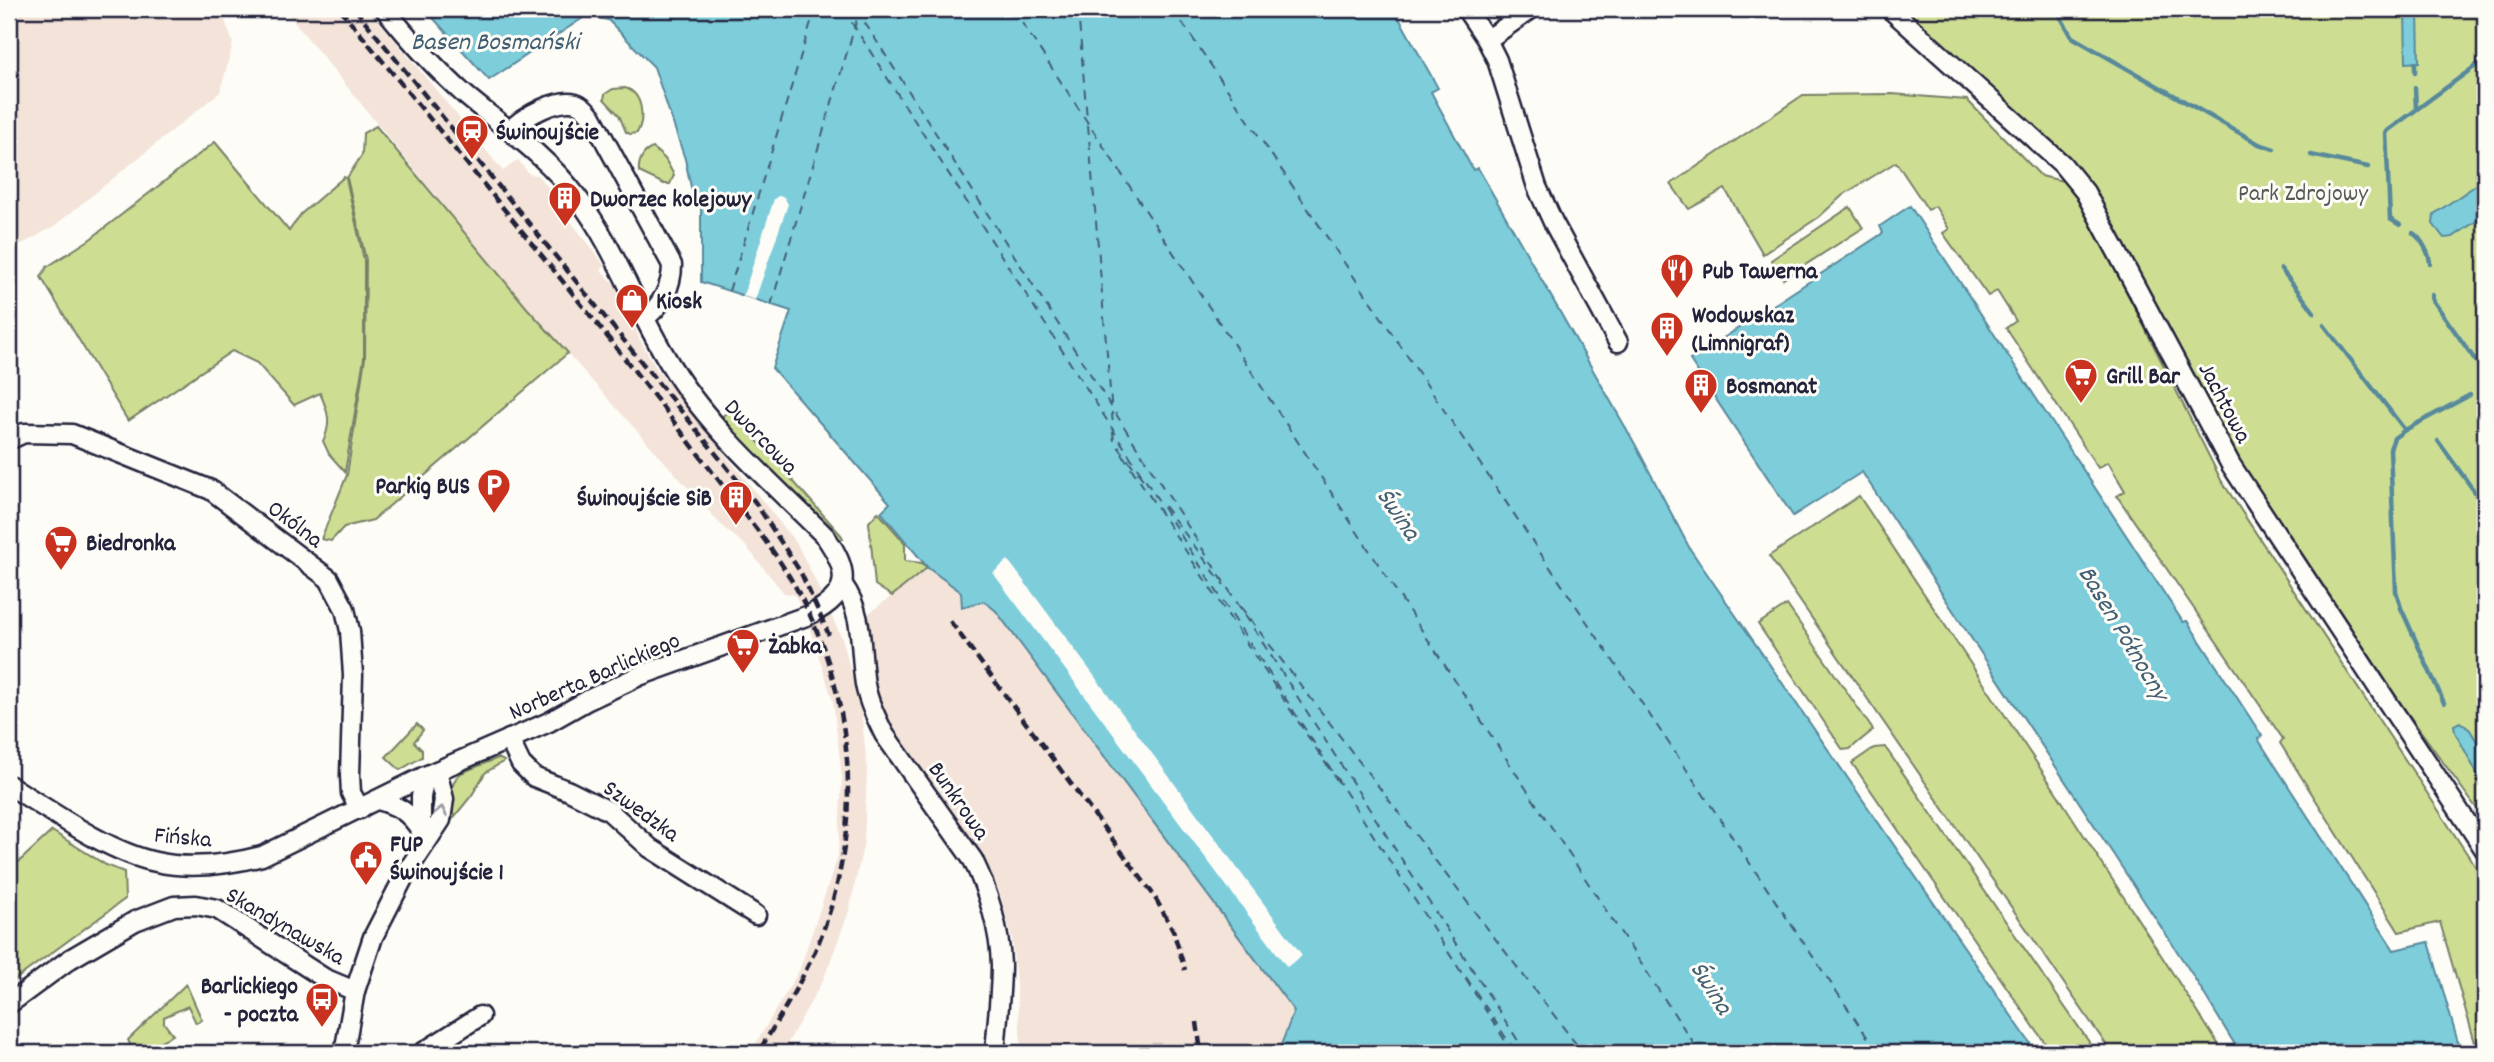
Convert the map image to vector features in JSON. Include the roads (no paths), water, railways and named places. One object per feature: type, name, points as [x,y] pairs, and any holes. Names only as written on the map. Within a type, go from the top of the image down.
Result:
[{"type":"street","name":"Dworcowa","points":[[385,9],[451,82],[537,153],[576,195],[614,254],[644,318],[677,376],[712,421],[825,536],[842,567],[843,585]]},
{"type":"street","points":[[1466,9],[1487,40],[1504,80],[1537,187],[1580,275],[1618,342]]},
{"type":"street","points":[[1487,40],[1531,9]]},
{"type":"street","name":"Jachtowa","points":[[1890,9],[2062,164],[2085,192],[2231,465],[2485,850]]},
{"type":"street","points":[[510,131],[516,123],[528,116],[567,102],[581,105],[592,117],[671,265],[669,287],[652,313],[644,318]]},
{"type":"street","name":"Okólna","points":[[13,439],[24,433],[72,434],[211,490],[328,579],[345,609],[350,631],[353,675],[351,793],[360,809]]},
{"type":"street","name":"Norberta Barlickiego","points":[[360,809],[431,774],[550,722],[639,676],[810,615],[833,600],[843,585]]},
{"type":"street","name":"Bunkrowa","points":[[843,585],[850,595],[859,621],[864,677],[874,713],[884,734],[981,877],[991,910],[1001,963],[995,1053]]},
{"type":"street","name":"Szwedzka","points":[[509,739],[521,764],[534,777],[609,811],[650,848],[756,915]]},
{"type":"street","points":[[344,1053],[355,991],[373,937],[421,839],[441,820],[443,799],[431,774]]},
{"type":"street","name":"Fińska","points":[[9,785],[107,843],[156,862],[182,865],[235,863],[262,856],[360,809]]},
{"type":"street","points":[[378,800],[404,810],[413,818],[421,839]]},
{"type":"street","name":"Skandynawska","points":[[9,1004],[90,947],[135,921],[174,906],[196,905],[217,909],[324,978],[355,991]]},
{"type":"street","points":[[422,1053],[480,1016]]},
{"type":"water","points":[[425,9],[1394,9],[1438,88],[1431,92],[1473,170],[1478,168],[1635,444],[1690,549],[2037,1053],[1278,1053],[1294,1011],[996,611],[984,601],[962,607],[961,592],[928,568],[881,512],[890,503],[772,368],[791,311],[701,282],[701,203],[694,201],[685,159],[654,67],[608,20],[586,16],[489,80]]},
{"type":"water","points":[[2405,9],[2418,9],[2419,62],[2406,63]]},
{"type":"water","points":[[2485,179],[2485,215],[2453,237],[2444,238],[2433,224],[2434,214]]},
{"type":"water","name":"Basen Północny","points":[[1910,206],[2183,622],[2187,621],[2262,736],[2258,739],[2394,950],[2429,942],[2461,1053],[2240,1053],[2192,974],[1862,472],[1793,516],[1690,360],[1883,233],[1880,226]]},
{"type":"water","points":[[2460,722],[2470,730],[2485,755],[2485,785],[2455,732],[2454,725]]},
{"type":"waterway","points":[[2056,9],[2072,37],[2259,144],[2274,149]]},
{"type":"waterway","points":[[2400,225],[2390,219],[2386,132],[2485,59]]},
{"type":"waterway","points":[[2415,63],[2415,72]]},
{"type":"waterway","points":[[2415,88],[2416,109]]},
{"type":"waterway","points":[[2311,155],[2368,167]]},
{"type":"waterway","points":[[2413,233],[2424,247],[2430,264]]},
{"type":"waterway","points":[[2281,269],[2314,312]]},
{"type":"waterway","points":[[2432,295],[2432,299],[2485,374]]},
{"type":"waterway","points":[[2324,325],[2405,430],[2470,395]]},
{"type":"waterway","points":[[2405,430],[2394,438],[2390,449],[2396,591],[2401,608],[2444,703]]},
{"type":"waterway","points":[[2438,441],[2485,506]]},
{"type":"railway","points":[[340,9],[645,385],[768,545],[789,576],[811,618],[828,662],[840,708],[848,801],[844,848],[835,894],[814,954],[758,1053]]},
{"type":"railway","points":[[355,9],[755,502],[801,573],[829,635]]},
{"type":"railway","points":[[950,621],[1153,894],[1173,930],[1185,970]]},
{"type":"railway","points":[[1197,1022],[1201,1053]]},
{"type":"place","name":"Świnoujście","points":[[472,161]]},
{"type":"place","name":"Dworzec kolejowy","points":[[565,228]]},
{"type":"place","name":"Pub Tawerna","points":[[1677,300]]},
{"type":"place","name":"Kiosk","points":[[632,330]]},
{"type":"place","name":"Wodowskaz (Limnigraf)","points":[[1667,358]]},
{"type":"place","name":"Grill Bar","points":[[2081,405]]},
{"type":"place","name":"Bosmanat","points":[[1701,415]]},
{"type":"place","name":"Parkig BUS","points":[[494,515]]},
{"type":"place","name":"Świnoujście SiB","points":[[736,527]]},
{"type":"place","name":"Biedronka","points":[[61,572]]},
{"type":"place","name":"Żabka","points":[[743,675]]},
{"type":"place","name":"FUP Świnoujście 1","points":[[366,887]]},
{"type":"place","name":"Barlickiego - poczta","points":[[322,1029]]},
{"type":"water label","name":"Basen Bosmański","points":[[495,40]]},
{"type":"water label","name":"Świna","points":[[1400,513]]},
{"type":"water label","name":"Świna","points":[[1713,987]]},
{"type":"park label","name":"Park Zdrojowy","points":[[2303,192]]}]
